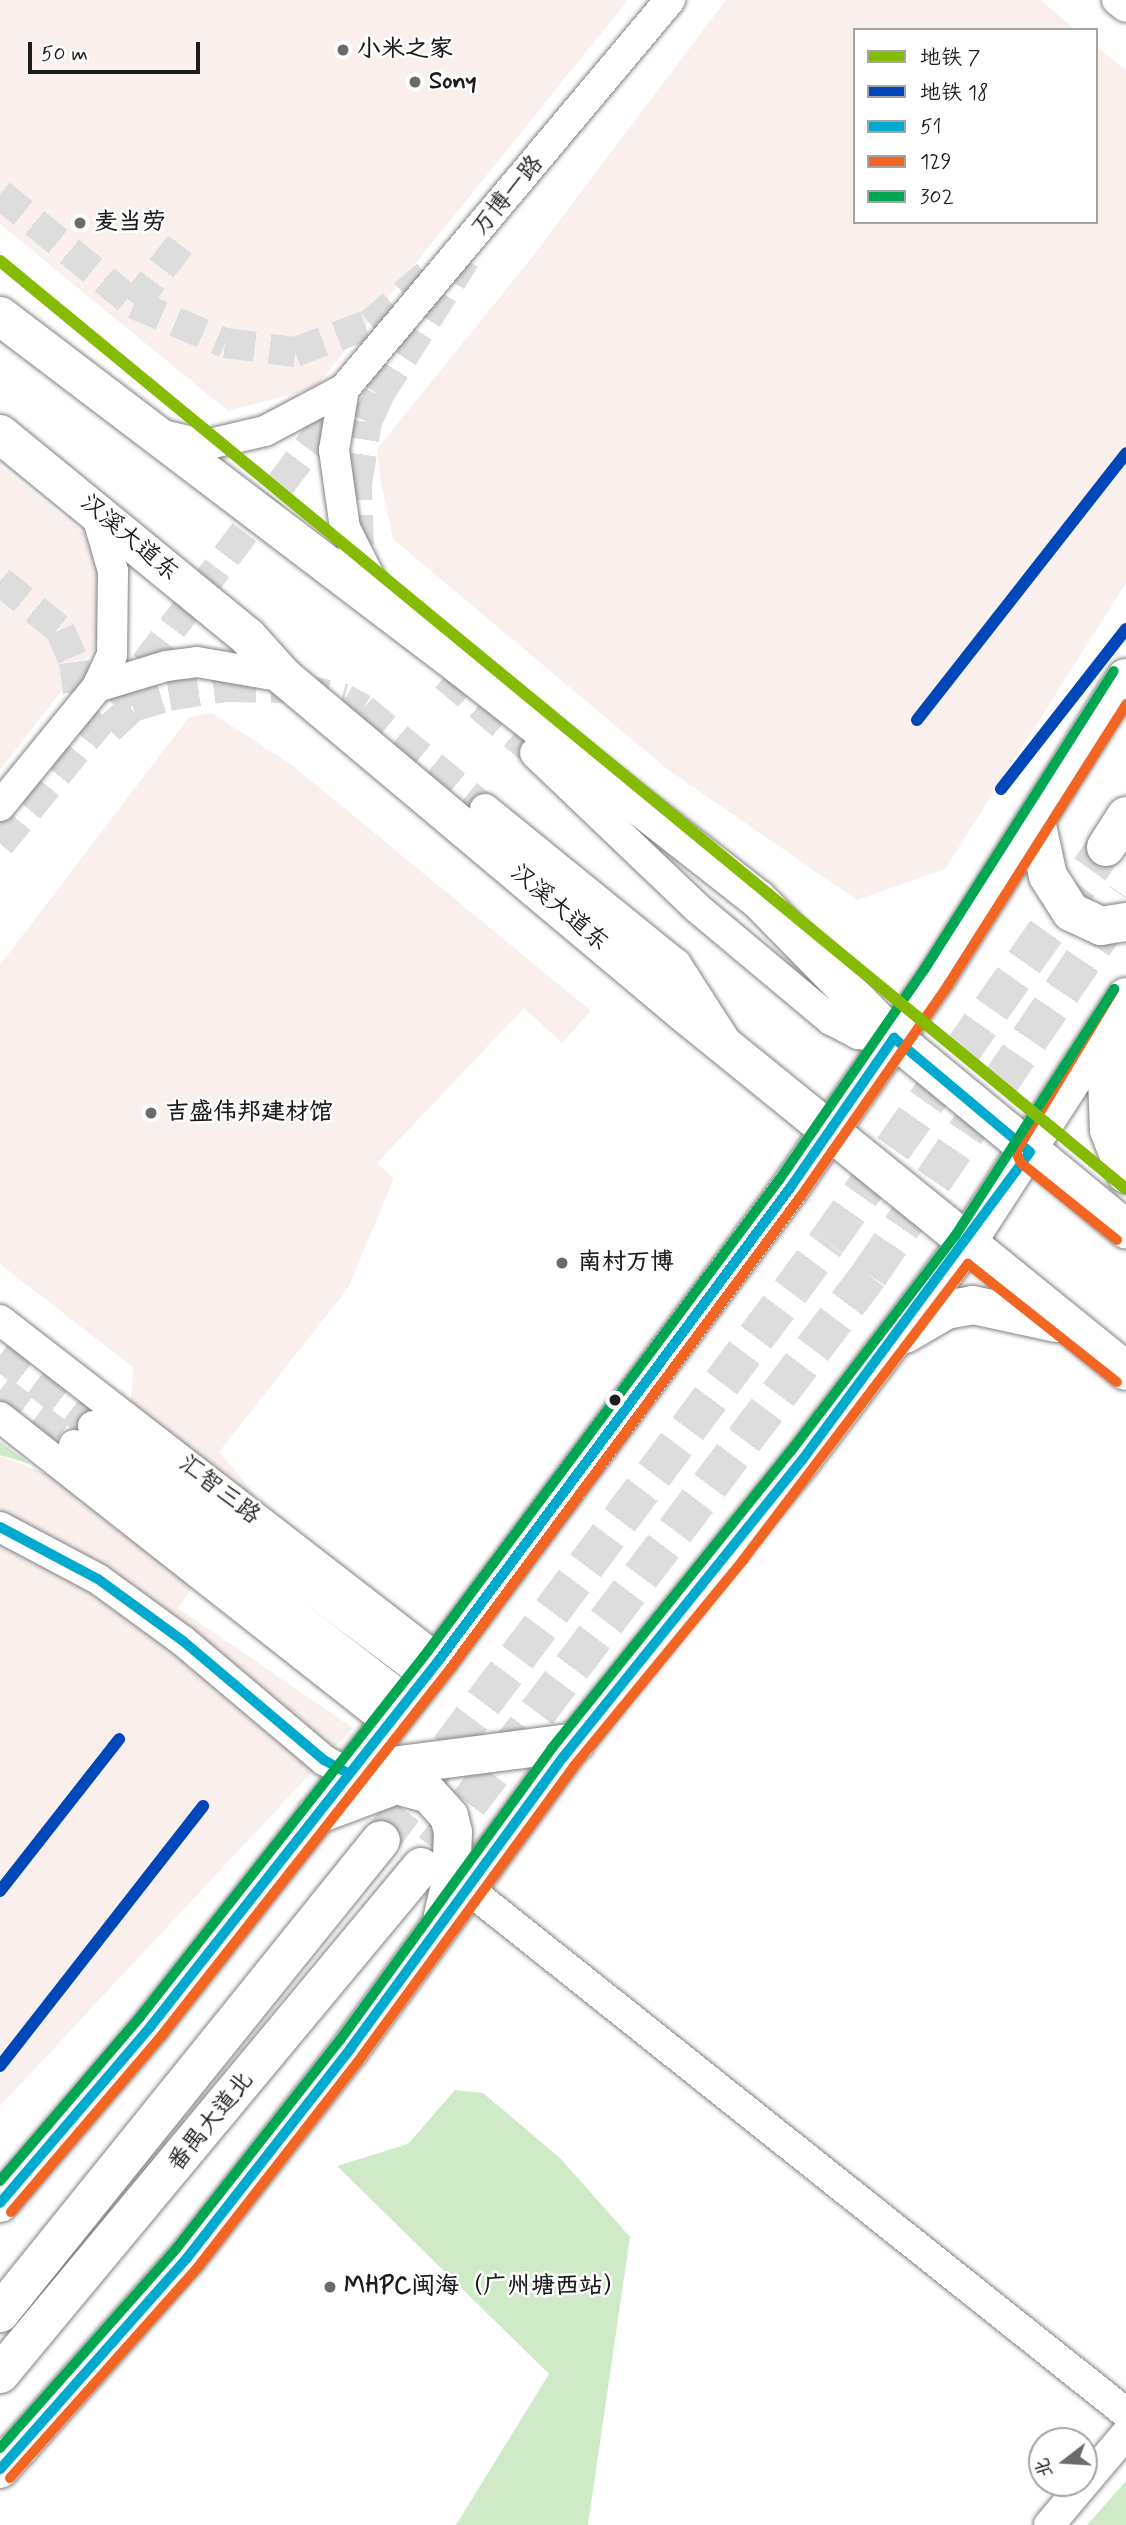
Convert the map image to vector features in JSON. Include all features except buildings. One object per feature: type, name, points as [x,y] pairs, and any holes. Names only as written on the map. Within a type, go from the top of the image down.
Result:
[{"type":"main road","points":[[0,316],[146,430],[386,609],[759,900],[894,1038],[1126,1229]]},
{"type":"main road","name":"汉溪大道东","points":[[0,434],[95,509],[248,637],[284,677],[730,1049],[831,1129],[966,1244],[1126,1371]]},
{"type":"main road","points":[[0,2203],[150,2026],[346,1772],[415,1689],[831,1129],[1036,821],[1126,678]]},
{"type":"main road","points":[[1106,847],[1126,816]]},
{"type":"main road","points":[[1036,821],[1048,876],[1071,912],[1101,926],[1126,922]]},
{"type":"main road","points":[[6,2460],[187,2258],[441,1925],[576,1742],[732,1552],[966,1244],[1030,1152],[1126,998]]},
{"type":"main road","points":[[1126,998],[1107,1077],[1109,1130],[1126,1174]]},
{"type":"main road","points":[[887,1348],[946,1310],[973,1306],[1074,1329]]},
{"type":"main road","points":[[346,1772],[576,1742]]},
{"type":"main road","points":[[312,1818],[376,1788],[396,1785],[429,1794],[449,1816],[453,1832],[451,1881],[441,1925]]},
{"type":"main road","name":"番禺大道北","points":[[0,2314],[381,1840]]},
{"type":"main road","name":"番禺大道北","points":[[0,2374],[421,1867]]},
{"type":"street","name":"万博一路","points":[[344,389],[670,0]]},
{"type":"street","points":[[1117,0],[1126,7]]},
{"type":"street","points":[[146,430],[205,445],[265,431],[344,389]]},
{"type":"street","points":[[344,389],[334,450],[345,528],[386,609]]},
{"type":"street","points":[[0,806],[97,687],[112,655],[115,624],[113,570],[95,509]]},
{"type":"street","points":[[97,687],[166,666],[197,662],[284,677]]},
{"type":"street","points":[[535,753],[687,898],[831,1020],[858,1034],[894,1038]]},
{"type":"street","points":[[485,808],[676,964],[730,1049]]},
{"type":"street","name":"汇智三路","points":[[0,1320],[415,1689]]},
{"type":"street","points":[[0,1416],[415,1689]]},
{"type":"street","points":[[84,1436],[415,1689]]},
{"type":"street","points":[[0,1527],[98,1579],[183,1642],[324,1760],[346,1772]]},
{"type":"street","points":[[467,1888],[1126,2413]]},
{"type":"street","points":[[1049,2525],[1126,2434]]},
{"type":"shaded area","points":[[0,0],[628,0],[315,388],[228,411],[0,224]]},
{"type":"shaded area","points":[[726,0],[1040,0],[1074,28],[853,28],[853,224],[1098,224],[1098,48],[1126,70],[1126,583],[945,869],[857,900],[667,769],[393,539],[377,449],[529,261]]},
{"type":"shaded area","points":[[0,466],[87,536],[109,593],[94,649],[0,770]]},
{"type":"shaded area","points":[[212,713],[293,766],[591,1011],[562,1043],[524,1008],[377,1163],[394,1178],[348,1288],[219,1452],[255,1494],[178,1608],[353,1728],[0,2106],[0,1455],[153,1518],[128,1424],[134,1368],[0,1264],[0,965],[189,717]]},
{"type":"green space","points":[[0,1442],[30,1464],[0,1455]]},
{"type":"green space","points":[[455,2090],[483,2093],[560,2158],[630,2237],[588,2525],[456,2525],[549,2374],[337,2166],[408,2144]]},
{"type":"green space","points":[[1126,2481],[1126,2525],[1087,2525]]},
{"type":"tunnel","points":[[0,194],[134,304],[225,343],[295,352],[370,324],[428,274]]},
{"type":"tunnel","points":[[134,304],[186,237]]},
{"type":"tunnel","points":[[359,545],[357,484],[367,422],[379,395],[465,259]]},
{"type":"tunnel","points":[[0,844],[118,700],[349,394]]},
{"type":"tunnel","points":[[0,581],[60,630],[74,662],[80,707],[77,726]]},
{"type":"tunnel","points":[[445,676],[535,753]]},
{"type":"tunnel","points":[[109,729],[133,707],[169,696],[226,687],[298,688],[345,699],[363,709],[485,809]]},
{"type":"tunnel","points":[[381,1840],[827,1242],[1106,847]]},
{"type":"tunnel","points":[[434,1849],[869,1275],[1126,897]]},
{"type":"tunnel","points":[[0,1355],[93,1426]]},
{"type":"tunnel","points":[[0,1390],[74,1445]]},
{"type":"metro line","name":"7","points":[[0,261],[1126,1189]]},
{"type":"metro line","name":"18","points":[[917,720],[1126,453]]},
{"type":"metro line","name":"18","points":[[1001,789],[1126,629]]},
{"type":"metro line","name":"18","points":[[0,1891],[119,1739]]},
{"type":"metro line","name":"18","points":[[0,2066],[203,1806]]},
{"type":"transit line","name":"302","points":[[0,2181],[140,2017],[428,1651],[779,1180],[924,970],[1114,671]]},
{"type":"transit line","name":"129","points":[[11,2212],[162,2035],[450,1669],[801,1196],[948,985],[1126,704]]},
{"type":"transit line","name":"302","points":[[0,2448],[176,2249],[340,2040],[552,1748],[791,1451],[955,1236],[1114,989]]},
{"type":"transit line","name":"129","points":[[1114,990],[1016,1152],[1021,1163],[1117,1240]]},
{"type":"transit line","name":"51","points":[[0,2203],[151,2026],[439,1660],[790,1188],[894,1038],[1030,1152],[802,1460],[563,1757],[351,2048],[187,2258],[0,2469]]},
{"type":"transit line","name":"129","points":[[10,2478],[198,2267],[362,2056],[574,1766],[743,1560],[968,1264],[1117,1382]]},
{"type":"transit line","name":"51","points":[[0,1527],[98,1579],[183,1641],[324,1760],[346,1772]]},
{"type":"place","name":"小米之家","points":[[343,50]]},
{"type":"place","name":"Sony","points":[[415,82]]},
{"type":"place","name":"麦当劳","points":[[80,223]]},
{"type":"place","name":"吉盛伟邦建材馆","points":[[151,1113]]},
{"type":"place","name":"南村万博","points":[[562,1263]]},
{"type":"place","name":"MHPC闽海（广州塘西站）","points":[[330,2287]]}]
